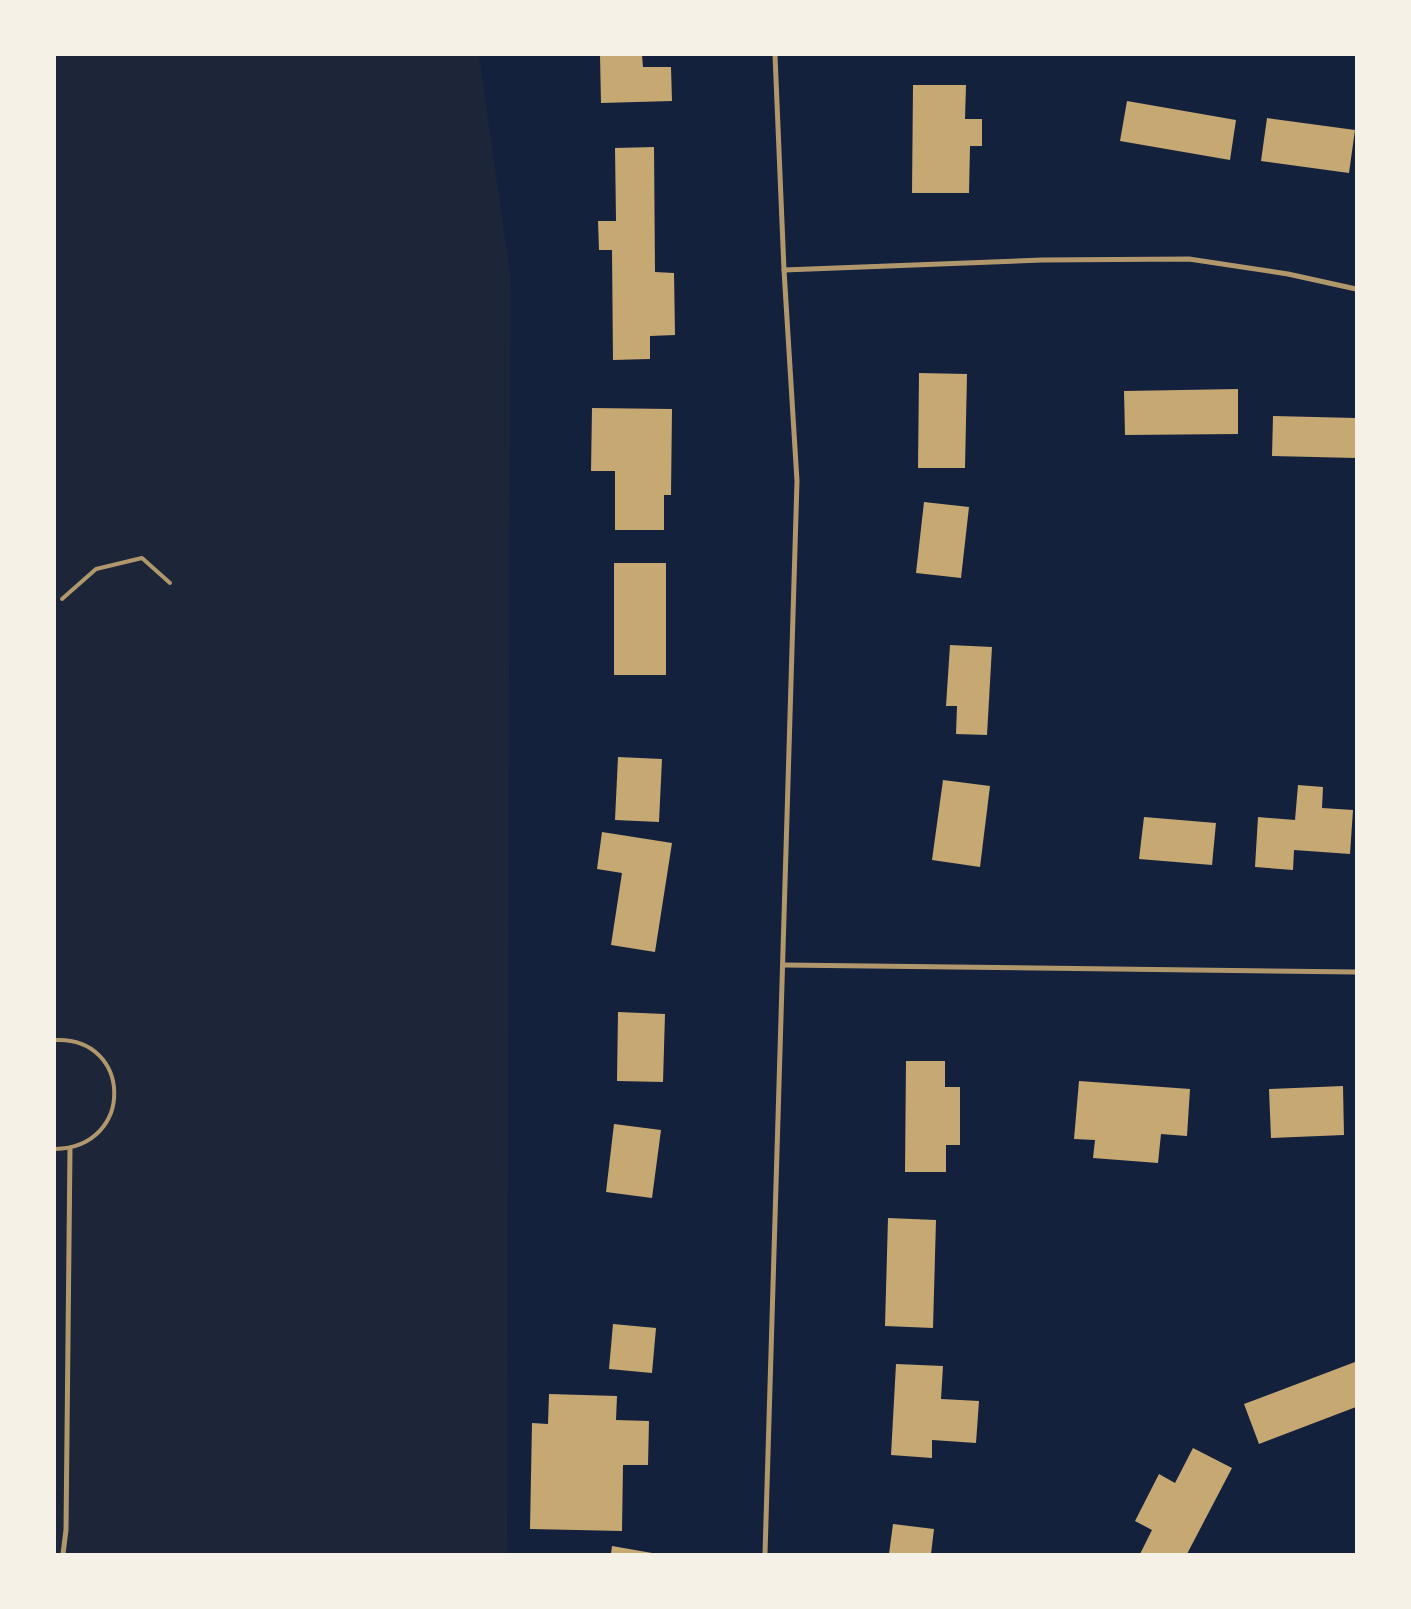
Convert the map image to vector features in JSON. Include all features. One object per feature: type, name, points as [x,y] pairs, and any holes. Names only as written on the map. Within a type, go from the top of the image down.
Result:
[{"type":"street","points":[[765,1554],[774,1199],[784,965],[797,481],[784,270],[775,55]]},
{"type":"street","points":[[784,270],[1042,260],[1189,259],[1288,274],[1356,289]]},
{"type":"street","points":[[784,965],[1356,972]]},
{"type":"street","points":[[63,1554],[66,1530],[70,1148]]},
{"type":"lane","points":[[62,599],[96,569],[142,558],[170,583]]},
{"type":"lane","points":[[55,1040],[67,1039],[82,1044],[96,1052],[106,1063],[115,1093],[113,1108],[107,1123],[97,1135],[84,1144],[70,1148],[55,1149]]},
{"type":"shaded area","points":[[55,55],[479,55],[510,274],[507,1554],[55,1554]]},
{"type":"building","points":[[600,55],[642,55],[643,67],[671,67],[672,101],[601,103]]},
{"type":"building","points":[[913,85],[966,85],[965,119],[982,119],[982,146],[970,146],[969,193],[912,193]]},
{"type":"building","points":[[1127,101],[1236,120],[1230,160],[1120,141]]},
{"type":"building","points":[[1267,118],[1355,130],[1349,173],[1261,161]]},
{"type":"building","points":[[654,147],[655,272],[674,273],[675,335],[650,336],[650,359],[613,360],[612,250],[599,250],[598,221],[616,221],[615,148]]},
{"type":"building","points":[[919,373],[967,374],[965,468],[918,468]]},
{"type":"building","points":[[1238,389],[1238,434],[1125,435],[1124,391]]},
{"type":"building","points":[[592,408],[672,409],[671,495],[664,495],[664,530],[615,530],[615,471],[591,471]]},
{"type":"building","points":[[1273,416],[1356,418],[1356,458],[1272,456]]},
{"type":"building","points":[[924,502],[969,507],[961,578],[916,573]]},
{"type":"building","points":[[614,563],[666,563],[666,675],[614,675]]},
{"type":"building","points":[[950,645],[992,647],[987,735],[956,734],[957,706],[946,706]]},
{"type":"building","points":[[618,757],[662,759],[659,822],[615,820]]},
{"type":"building","points":[[943,780],[990,786],[980,867],[932,860]]},
{"type":"building","points":[[1298,785],[1323,787],[1322,808],[1353,810],[1350,854],[1294,850],[1293,870],[1255,867],[1258,817],[1295,820]]},
{"type":"building","points":[[1144,817],[1216,823],[1212,865],[1139,859]]},
{"type":"building","points":[[602,832],[672,843],[655,952],[611,945],[622,873],[597,869]]},
{"type":"building","points":[[618,1012],[665,1014],[663,1082],[617,1081]]},
{"type":"building","points":[[906,1061],[945,1061],[945,1087],[960,1087],[960,1145],[946,1145],[946,1172],[905,1172]]},
{"type":"building","points":[[1079,1081],[1190,1089],[1187,1136],[1161,1134],[1158,1163],[1093,1158],[1095,1140],[1074,1139]]},
{"type":"building","points":[[1343,1086],[1344,1135],[1271,1138],[1269,1089]]},
{"type":"building","points":[[614,1124],[661,1130],[652,1198],[606,1192]]},
{"type":"building","points":[[888,1218],[936,1220],[933,1328],[885,1326]]},
{"type":"building","points":[[613,1324],[656,1328],[652,1373],[609,1369]]},
{"type":"building","points":[[1355,1362],[1356,1407],[1259,1444],[1244,1404]]},
{"type":"building","points":[[896,1364],[943,1366],[941,1399],[979,1401],[976,1443],[932,1440],[932,1458],[891,1455]]},
{"type":"building","points":[[549,1394],[617,1396],[616,1420],[649,1421],[648,1465],[623,1465],[622,1531],[530,1529],[532,1423],[548,1424]]},
{"type":"building","points":[[1193,1448],[1232,1468],[1187,1554],[1140,1554],[1152,1530],[1135,1521],[1159,1474],[1175,1483]]},
{"type":"building","points":[[893,1524],[934,1529],[931,1554],[889,1554]]},
{"type":"building","points":[[612,1546],[652,1553],[652,1554],[611,1554]]}]
